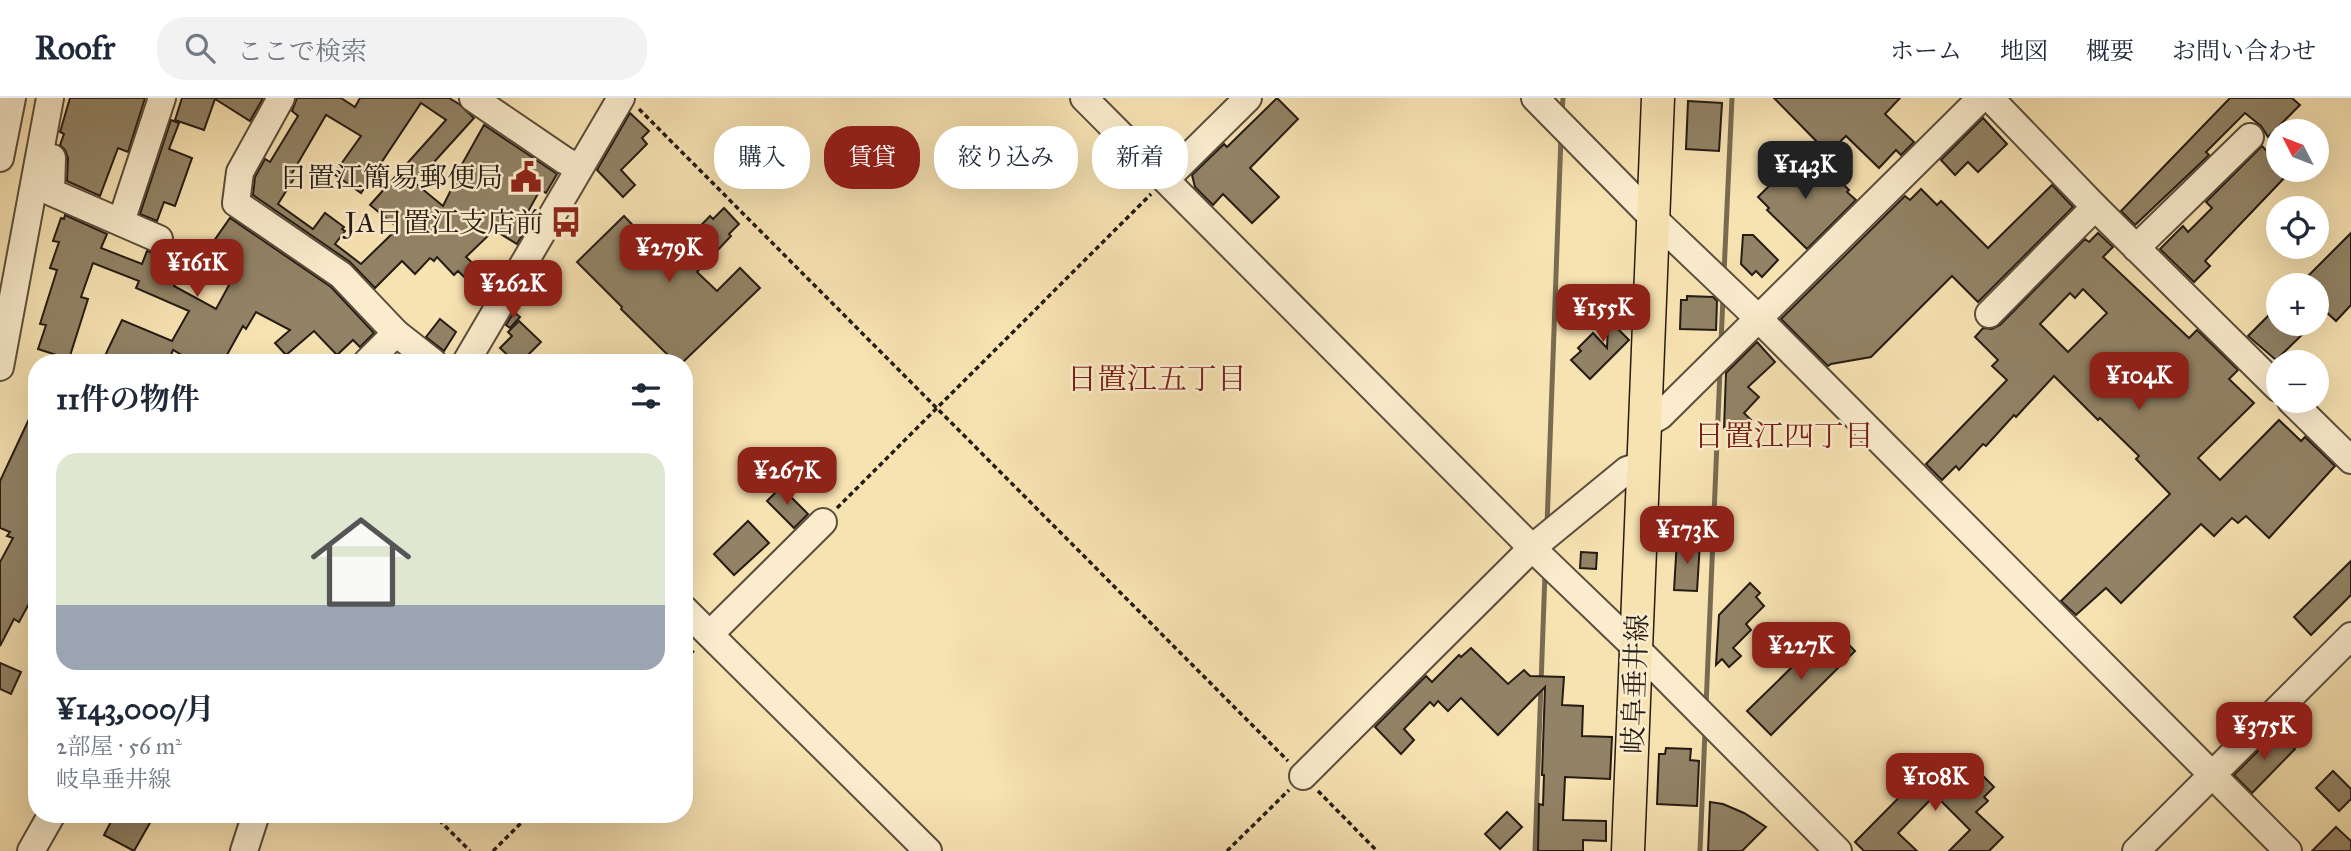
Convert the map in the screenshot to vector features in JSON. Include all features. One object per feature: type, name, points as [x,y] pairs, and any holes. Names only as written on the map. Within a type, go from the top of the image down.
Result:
[{"type":"main road","name":"岐阜垂井線","points":[[1628,851],[1658,98]]},
{"type":"street","points":[[0,158],[12,98]]},
{"type":"street","points":[[121,222],[162,98]]},
{"type":"street","points":[[281,98],[240,172],[236,203],[341,275],[396,333],[423,354]]},
{"type":"street","points":[[473,98],[579,168]]},
{"type":"street","points":[[1084,98],[1112,126]]},
{"type":"street","points":[[1188,157],[1248,98]]},
{"type":"street","points":[[1535,98],[1653,218],[1759,318],[2288,851]]},
{"type":"street","points":[[1646,424],[1660,416],[1981,98]]},
{"type":"street","points":[[1990,98],[2095,207],[2266,376]]},
{"type":"street","points":[[471,354],[579,168],[626,100]]},
{"type":"street","points":[[48,110],[53,139],[51,192],[159,239]]},
{"type":"street","points":[[0,367],[48,110]]},
{"type":"street","points":[[2136,248],[2250,137]]},
{"type":"street","points":[[1176,189],[1838,851]]},
{"type":"street","points":[[1989,314],[2095,207]]},
{"type":"street","points":[[375,354],[396,333]]},
{"type":"street","points":[[2303,413],[2351,460]]},
{"type":"street","points":[[1303,776],[1532,548],[1627,470],[1644,464]]},
{"type":"street","points":[[710,634],[823,522]]},
{"type":"street","points":[[693,618],[928,851]]},
{"type":"street","points":[[2136,851],[2351,636]]},
{"type":"street","points":[[31,851],[47,823]]},
{"type":"street","points":[[244,851],[253,823]]},
{"type":"path","points":[[626,100],[1377,851]]},
{"type":"path","points":[[823,522],[1156,189]]},
{"type":"path","points":[[1227,851],[1303,776]]},
{"type":"path","points":[[442,823],[470,851]]},
{"type":"path","points":[[493,851],[521,823]]},
{"type":"building","points":[[70,98],[145,98],[128,152],[118,148],[100,196],[67,181],[68,158],[60,145],[64,134],[60,132]]},
{"type":"building","points":[[182,98],[263,98],[250,121],[215,99],[204,130],[175,120]]},
{"type":"building","points":[[297,98],[341,98],[355,107],[360,98],[449,98],[459,104],[474,118],[415,183],[443,206],[459,174],[457,173],[484,125],[557,174],[546,193],[540,190],[525,217],[531,220],[517,244],[494,230],[466,257],[494,283],[484,296],[458,271],[454,275],[437,257],[434,261],[430,258],[415,274],[402,261],[375,288],[350,262],[253,195],[255,177],[265,159],[270,162],[298,116],[292,111]],"holes":[[[421,103],[446,120],[370,205],[398,228],[361,264],[335,244],[345,231],[342,229],[344,227],[325,213],[313,229],[278,204],[295,177],[291,175],[326,115],[361,136],[334,174],[361,193]]]},
{"type":"building","points":[[1277,98],[1298,119],[1250,168],[1279,197],[1252,223],[1223,194],[1213,205],[1195,187],[1192,175],[1224,144],[1227,147]]},
{"type":"building","points":[[1774,98],[1900,98],[1885,114],[1914,142],[1901,155],[1896,150],[1879,168],[1846,136],[1828,153]]},
{"type":"building","points":[[2230,98],[2292,98],[2300,105],[2286,119],[2266,119],[2266,134],[2245,113],[2206,152],[2209,155],[2135,225],[2121,211]]},
{"type":"building","points":[[1688,101],[1722,103],[1719,151],[1686,149]]},
{"type":"building","points":[[630,113],[649,131],[642,138],[647,144],[621,170],[635,185],[623,197],[597,170]]},
{"type":"building","points":[[1983,118],[2007,144],[1978,172],[1968,162],[1955,175],[1941,160]]},
{"type":"building","points":[[171,120],[179,123],[169,149],[192,158],[175,206],[164,202],[157,221],[140,214]]},
{"type":"building","points":[[2262,146],[2266,150],[2266,182],[2280,182],[2205,261],[2210,266],[2194,282],[2160,249],[2183,226],[2188,232],[2212,208],[2206,202]]},
{"type":"building","points":[[1821,162],[1856,200],[1807,249],[1767,210],[1769,208],[1758,197],[1770,185],[1762,176],[1771,163],[1787,168],[1805,179]]},
{"type":"building","points":[[2052,185],[2073,207],[1978,302],[1952,276],[1871,357],[1828,366],[1781,319],[1905,196],[1910,200],[1921,189],[1937,205],[1941,201],[1988,248]]},
{"type":"building","points":[[724,208],[739,224],[697,272],[717,291],[740,268],[760,288],[691,354],[667,354],[577,262],[624,216],[667,261],[710,216],[713,219]]},
{"type":"building","points":[[65,215],[107,234],[101,248],[142,264],[147,251],[160,255],[169,251],[186,258],[174,286],[216,309],[234,276],[204,255],[230,218],[331,287],[374,333],[360,347],[353,340],[336,354],[314,331],[285,354],[275,343],[290,330],[256,312],[246,329],[243,326],[227,354],[180,354],[173,350],[171,354],[106,354],[122,320],[172,341],[189,311],[136,288],[139,281],[93,263],[81,297],[88,299],[71,354],[54,354],[38,349],[46,325],[40,324],[57,270],[50,268],[59,242],[53,241],[61,218],[64,219]]},
{"type":"building","points":[[2098,233],[2113,247],[2103,257],[2189,338],[2197,330],[2238,370],[2229,379],[2254,403],[2198,458],[2220,480],[2279,420],[2301,441],[2305,437],[2335,466],[2269,538],[2246,516],[2238,523],[2232,518],[2214,536],[2201,524],[2121,603],[2106,588],[2076,615],[2061,601],[2170,494],[2136,459],[2139,456],[2054,376],[2016,417],[2014,415],[1986,446],[1983,444],[1959,470],[1956,466],[1942,480],[1926,464],[2007,380],[1992,366],[1998,360],[1975,337],[1983,328],[1992,329],[2000,325],[2085,239],[2089,242]],"holes":[[[2083,289],[2107,313],[2068,352],[2040,324],[2070,293],[2075,298]]]},
{"type":"building","points":[[2351,233],[2351,305],[2336,321],[2329,315],[2329,273],[2311,273],[2325,259],[2329,259],[2329,255]]},
{"type":"building","points":[[1743,235],[1753,235],[1778,260],[1762,277],[1756,271],[1752,275],[1741,264]]},
{"type":"building","points":[[1687,296],[1713,297],[1717,301],[1716,330],[1680,329],[1681,300],[1687,300]]},
{"type":"building","points":[[1609,305],[1631,306],[1631,321],[1609,320],[1629,340],[1590,379],[1571,360],[1581,351],[1578,348],[1593,333],[1607,348]]},
{"type":"building","points":[[514,312],[520,317],[510,328],[506,325]]},
{"type":"building","points":[[2266,318],[2266,336],[2301,336],[2286,350],[2266,351],[2248,336]]},
{"type":"building","points":[[440,319],[456,332],[444,351],[426,337]]},
{"type":"building","points":[[519,321],[541,342],[529,354],[506,354],[500,348],[512,336],[508,332]]},
{"type":"building","points":[[1757,342],[1775,362],[1748,387],[1759,397],[1744,413],[1751,420],[1732,438],[1724,429],[1726,373]]},
{"type":"building","points":[[28,421],[28,606],[19,622],[14,619],[0,646],[0,562],[13,538],[7,536],[10,532],[0,528],[0,481]]},
{"type":"building","points":[[781,487],[808,514],[794,528],[767,501]]},
{"type":"building","points":[[748,521],[769,543],[734,575],[714,554]]},
{"type":"building","points":[[1677,540],[1700,542],[1697,591],[1674,590]]},
{"type":"building","points":[[1581,552],[1597,553],[1596,569],[1580,568]]},
{"type":"building","points":[[2351,561],[2351,595],[2311,635],[2294,617]]},
{"type":"building","points":[[1750,583],[1760,593],[1756,597],[1764,606],[1746,624],[1751,630],[1733,648],[1741,656],[1729,667],[1722,659],[1716,665],[1719,615]]},
{"type":"building","points":[[1832,628],[1855,651],[1771,735],[1747,711]]},
{"type":"building","points":[[1471,648],[1508,684],[1524,670],[1530,676],[1564,677],[1562,705],[1583,706],[1582,736],[1612,737],[1610,779],[1565,777],[1563,820],[1606,821],[1606,841],[1583,840],[1583,851],[1538,851],[1539,804],[1543,805],[1545,687],[1498,735],[1461,698],[1448,711],[1438,701],[1434,706],[1430,702],[1404,729],[1414,740],[1401,754],[1375,727],[1426,676],[1432,682],[1459,655],[1461,657]]},
{"type":"building","points":[[0,663],[21,672],[11,694],[0,689]]},
{"type":"building","points":[[2277,732],[2295,749],[2252,793],[2234,775]]},
{"type":"building","points":[[1666,748],[1691,749],[1690,760],[1699,761],[1697,806],[1657,804],[1659,754],[1665,754]]},
{"type":"building","points":[[1938,758],[1969,789],[1983,776],[1994,787],[1984,797],[1988,801],[1976,812],[2003,837],[1989,851],[1949,851],[1970,830],[1935,795],[1898,833],[1917,851],[1864,851],[1855,842]]},
{"type":"building","points":[[2333,771],[2351,789],[2351,799],[2339,811],[2316,788]]},
{"type":"building","points":[[1710,802],[1744,813],[1766,827],[1742,851],[1708,851]]},
{"type":"building","points":[[1507,812],[1522,827],[1500,849],[1485,834]]},
{"type":"building","points":[[110,823],[150,823],[134,851],[104,835]]},
{"type":"building","points":[[2336,827],[2351,841],[2351,851],[2312,851]]},
{"type":"waterway","points":[[1562,112],[1563,98]]},
{"type":"waterway","points":[[1724,273],[1732,98]]},
{"type":"waterway","points":[[1547,525],[1561,136]]},
{"type":"waterway","points":[[1721,343],[1723,297]]},
{"type":"waterway","points":[[1706,707],[1720,370]]},
{"type":"waterway","points":[[1535,851],[1545,573]]},
{"type":"waterway","points":[[1700,851],[1705,731]]},
{"type":"place","name":"日置江簡易郵便局","points":[[526,177]]},
{"type":"place","name":"JA日置江支店前","points":[[566,222]]},
{"type":"district","name":"日置江五丁目","points":[[1157,379]]},
{"type":"district","name":"日置江四丁目","points":[[1784,436]]}]
